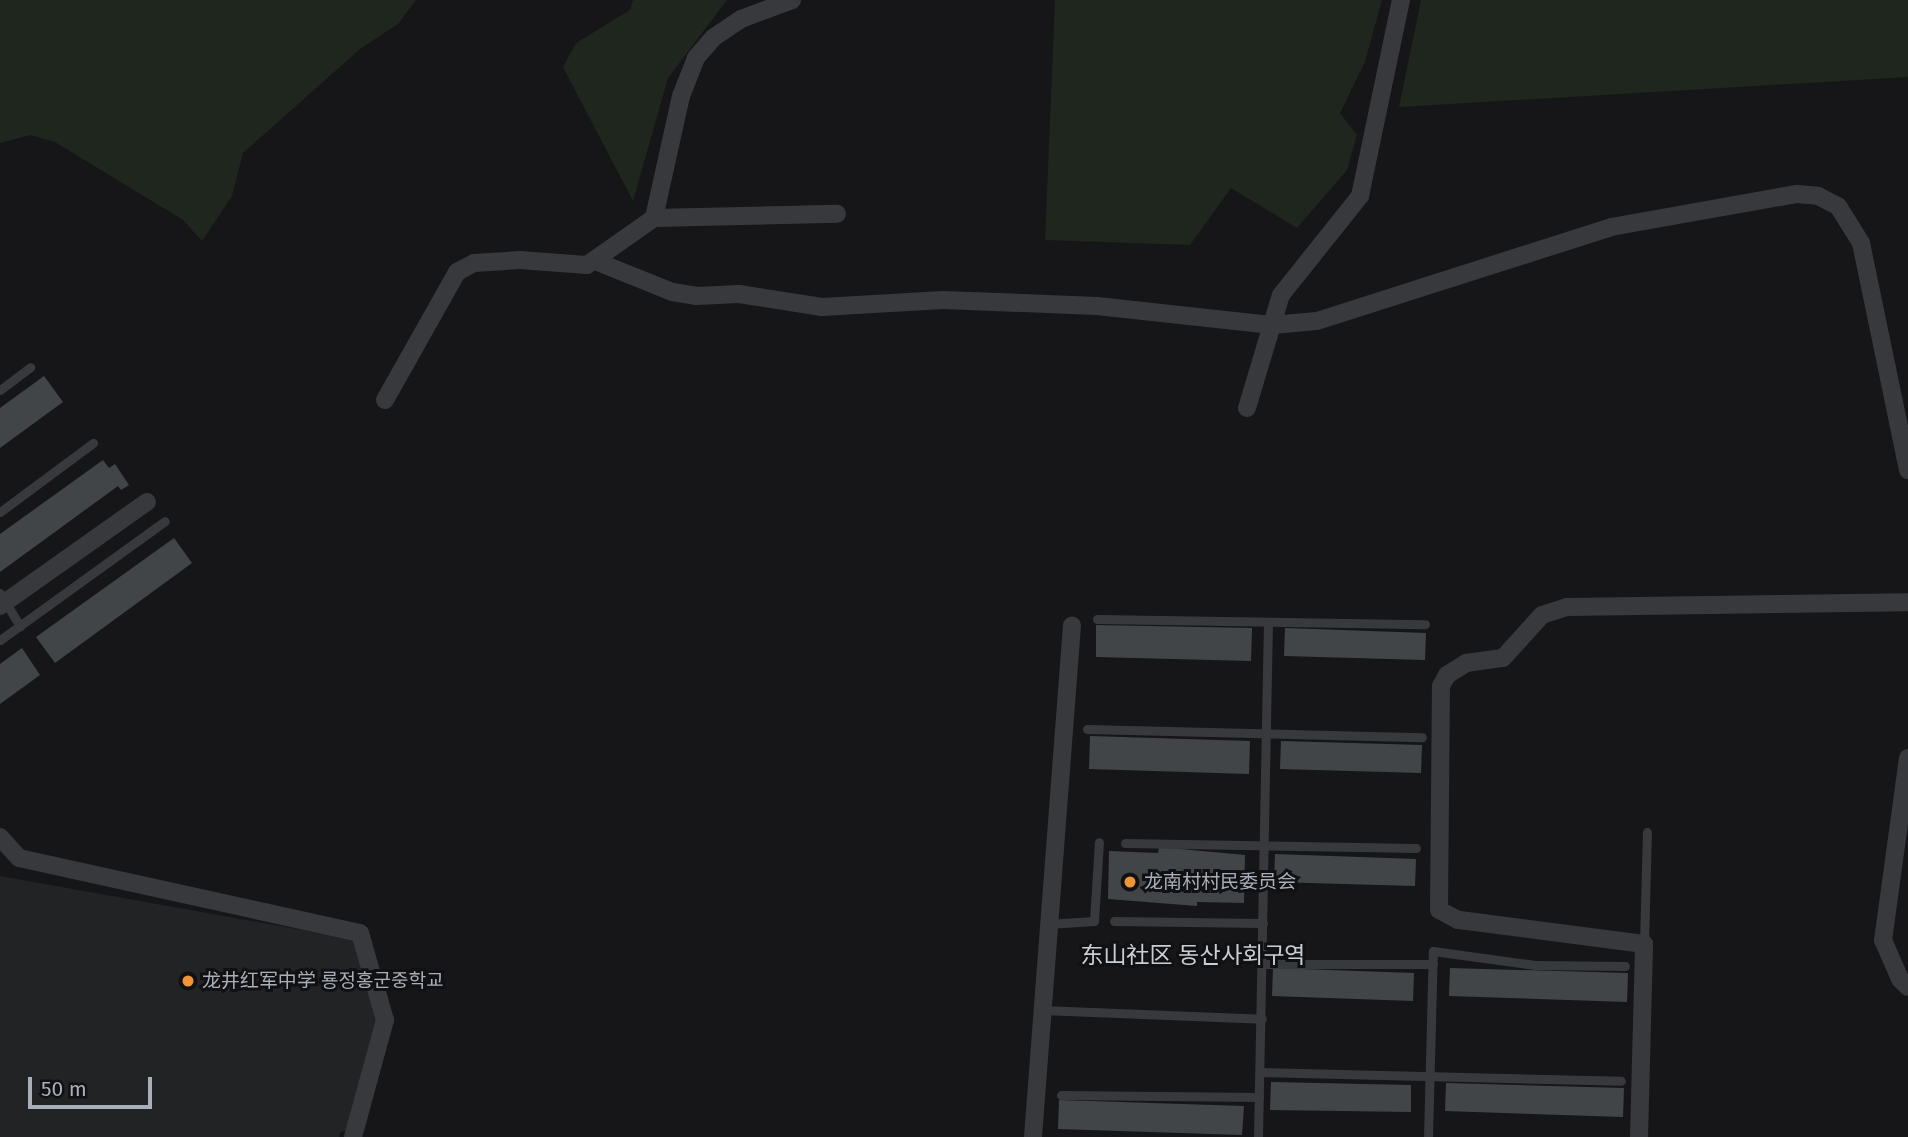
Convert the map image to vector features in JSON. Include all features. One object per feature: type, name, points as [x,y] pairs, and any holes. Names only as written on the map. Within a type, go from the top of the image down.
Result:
[{"type":"street","points":[[654,218],[681,96],[696,58],[714,37],[741,19],[792,0]]},
{"type":"street","points":[[1247,408],[1281,295],[1360,196],[1401,0]]},
{"type":"street","points":[[595,261],[672,292],[696,296],[739,294],[822,307],[943,300],[1097,306],[1272,325],[1317,320],[1611,227],[1797,194],[1818,196],[1838,206],[1861,243],[1908,470]]},
{"type":"street","points":[[385,400],[457,272],[474,263],[520,260],[587,265],[654,218],[837,214]]},
{"type":"street","points":[[2,600],[147,502]]},
{"type":"street","points":[[1639,1137],[1644,944],[1458,920],[1439,910],[1441,686],[1447,675],[1466,663],[1503,657],[1542,615],[1567,607],[1908,602]]},
{"type":"street","points":[[1032,1137],[1072,625]]},
{"type":"street","points":[[1908,758],[1883,940],[1899,979],[1908,987]]},
{"type":"street","points":[[0,837],[19,859],[360,933],[385,1020],[354,1137]]},
{"type":"lane","points":[[0,390],[30,367]]},
{"type":"lane","points":[[0,512],[93,443]]},
{"type":"lane","points":[[0,640],[165,521]]},
{"type":"lane","points":[[2,600],[20,626]]},
{"type":"lane","points":[[1097,619],[1425,624]]},
{"type":"lane","points":[[1258,1137],[1268,622]]},
{"type":"lane","points":[[1087,729],[1422,737]]},
{"type":"lane","points":[[1644,944],[1647,832]]},
{"type":"lane","points":[[1048,924],[1094,921],[1099,842]]},
{"type":"lane","points":[[1125,842],[1416,848]]},
{"type":"lane","points":[[1114,921],[1263,923]]},
{"type":"lane","points":[[1428,1137],[1433,951],[1546,965],[1625,966]]},
{"type":"lane","points":[[1262,964],[1433,964]]},
{"type":"lane","points":[[1042,1010],[1262,1020]]},
{"type":"lane","points":[[1260,1072],[1621,1081]]},
{"type":"lane","points":[[1061,1095],[1259,1097]]},
{"type":"shaded area","points":[[0,0],[416,0],[398,24],[360,49],[243,153],[232,196],[202,241],[183,220],[55,142],[30,135],[0,143]]},
{"type":"shaded area","points":[[633,0],[727,0],[668,78],[633,201],[563,67],[576,43],[630,10]]},
{"type":"shaded area","points":[[1055,0],[1382,0],[1365,62],[1340,113],[1357,135],[1347,170],[1297,228],[1231,188],[1190,245],[1045,240]]},
{"type":"shaded area","points":[[1421,0],[1908,0],[1908,77],[1399,107]]},
{"type":"shaded area","name":"龙井红军中学 룡정홍군중학교","points":[[0,876],[364,941],[386,1021],[354,1129],[340,1132],[339,1137],[0,1137]]},
{"type":"building","points":[[44,376],[63,402],[0,448],[0,408]]},
{"type":"building","points":[[103,460],[109,468],[115,464],[129,485],[121,490],[118,486],[0,572],[0,534]]},
{"type":"building","points":[[174,538],[192,563],[55,663],[36,637]]},
{"type":"building","points":[[1096,625],[1252,628],[1251,661],[1096,657]]},
{"type":"building","points":[[1285,628],[1426,633],[1425,660],[1284,656]]},
{"type":"building","points":[[22,648],[40,675],[0,704],[0,664]]},
{"type":"building","points":[[1090,736],[1250,741],[1249,774],[1089,769]]},
{"type":"building","points":[[1281,741],[1422,745],[1421,773],[1280,769]]},
{"type":"building","points":[[1159,847],[1245,855],[1244,903],[1197,902],[1197,906],[1108,899],[1109,851],[1158,853]]},
{"type":"building","points":[[1275,854],[1416,859],[1415,886],[1274,882]]},
{"type":"building","points":[[1273,968],[1414,973],[1413,1001],[1272,996]]},
{"type":"building","points":[[1450,968],[1628,973],[1627,1002],[1449,996]]},
{"type":"building","points":[[1271,1082],[1411,1085],[1411,1112],[1270,1110]]},
{"type":"building","points":[[1446,1083],[1624,1088],[1623,1117],[1445,1111]]},
{"type":"building","points":[[1059,1100],[1244,1106],[1242,1135],[1058,1129]]},
{"type":"place","name":"龙南村村民委员会","points":[[1130,882]]},
{"type":"place","name":"龙井红军中学 룡정홍군중학교","points":[[188,981]]},
{"type":"district","name":"东山社区 동산사회구역","points":[[1193,955]]}]
